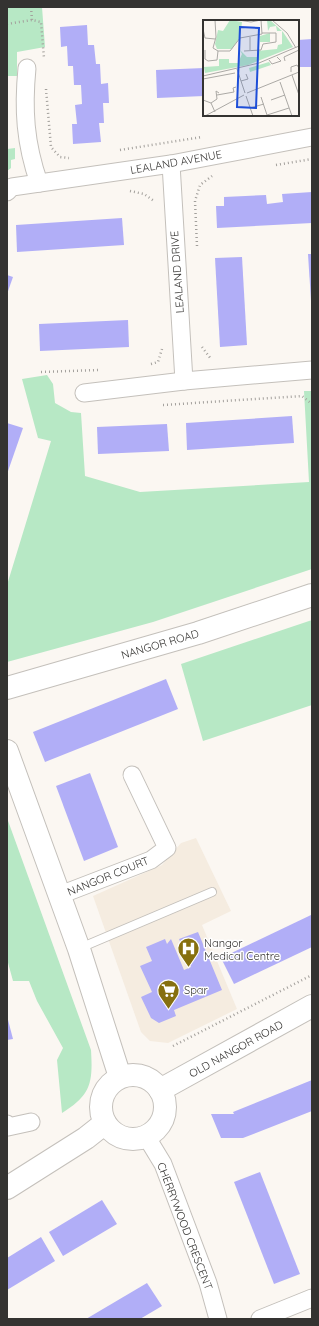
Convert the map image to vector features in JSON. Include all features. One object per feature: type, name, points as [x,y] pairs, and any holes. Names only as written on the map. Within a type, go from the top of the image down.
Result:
[{"type":"street","points":[[26,68],[25,132],[31,160],[39,183]]},
{"type":"street","name":"LEALAND AVENUE","points":[[7,192],[12,187],[171,164],[312,137]]},
{"type":"street","name":"LEALAND DRIVE","points":[[171,164],[184,381]]},
{"type":"street","points":[[84,393],[184,381],[312,370]]},
{"type":"street","name":"NANGOR ROAD","points":[[7,688],[198,633],[312,595]]},
{"type":"street","points":[[7,751],[79,949],[120,1077]]},
{"type":"street","name":"NANGOR COURT","points":[[60,895],[151,860],[167,848],[132,775]]},
{"type":"street","name":"OLD NANGOR ROAD","points":[[160,1090],[312,1006]]},
{"type":"street","points":[[130,1075],[141,1076],[150,1080],[160,1090],[165,1104],[164,1114],[158,1127],[146,1136],[126,1138],[117,1134],[105,1123],[102,1100],[112,1083],[120,1077],[130,1075]]},
{"type":"street","points":[[7,1124],[8,1127],[31,1122]]},
{"type":"street","points":[[7,1188],[86,1138],[105,1123]]},
{"type":"street","name":"CHERRYWOOD CRESCENT","points":[[146,1136],[163,1164],[208,1282],[218,1319]]},
{"type":"street","points":[[260,1319],[312,1298]]},
{"type":"lane","points":[[79,949],[212,892]]},
{"type":"path","points":[[31,7],[32,20]]},
{"type":"path","points":[[7,24],[32,20],[41,22],[44,61]]},
{"type":"path","points":[[46,84],[51,147],[60,157],[73,158]]},
{"type":"path","points":[[118,150],[210,135]]},
{"type":"path","points":[[274,166],[312,159]]},
{"type":"path","points":[[197,247],[195,201],[200,185],[212,176],[220,175]]},
{"type":"path","points":[[127,190],[144,194],[155,202]]},
{"type":"path","points":[[201,339],[202,347],[216,365]]},
{"type":"path","points":[[146,366],[158,362],[164,344]]},
{"type":"path","points":[[41,372],[102,370]]},
{"type":"path","points":[[159,405],[302,396],[312,404]]},
{"type":"path","points":[[173,1046],[312,975]]},
{"type":"shaded area","points":[[196,838],[231,911],[202,925],[237,1009],[168,1043],[150,1041],[141,1032],[93,896],[162,865],[181,843]]},
{"type":"green space","points":[[7,7],[42,7],[45,47],[17,52],[17,76],[7,76]]},
{"type":"green space","points":[[15,148],[15,159],[11,160],[11,168],[7,171],[7,149]]},
{"type":"green space","points":[[47,375],[53,384],[55,403],[71,412],[81,413],[85,476],[140,492],[309,482],[304,391],[312,391],[312,569],[153,622],[7,662],[7,585],[51,441],[38,438],[22,379]]},
{"type":"green space","points":[[312,620],[312,705],[203,741],[181,664]]},
{"type":"green space","points":[[7,818],[91,1050],[92,1061],[88,1087],[79,1100],[62,1113],[57,1060],[63,1048],[37,1001],[29,981],[13,981],[7,959]]},
{"type":"building","points":[[87,25],[88,45],[94,45],[96,64],[100,64],[101,84],[108,83],[109,103],[103,103],[104,123],[99,123],[101,142],[73,144],[72,124],[77,124],[75,105],[82,104],[81,85],[74,85],[73,66],[68,66],[67,46],[61,47],[60,27]]},
{"type":"building","points":[[312,39],[312,67],[299,67],[299,40]]},
{"type":"building","points":[[203,68],[203,96],[157,98],[156,70]]},
{"type":"building","points":[[312,192],[312,223],[217,228],[216,206],[224,206],[224,197],[266,195],[267,204],[283,202],[282,194]]},
{"type":"building","points":[[122,218],[124,245],[17,252],[16,225]]},
{"type":"building","points":[[308,254],[312,254],[312,301],[311,301]]},
{"type":"building","points":[[242,257],[247,345],[220,347],[215,258]]},
{"type":"building","points":[[7,275],[13,277],[7,294]]},
{"type":"building","points":[[128,320],[129,347],[40,351],[39,324]]},
{"type":"building","points":[[292,416],[294,443],[187,450],[186,423]]},
{"type":"building","points":[[7,423],[23,428],[7,474]]},
{"type":"building","points":[[167,424],[169,451],[98,454],[97,427]]},
{"type":"building","points":[[166,679],[178,709],[45,762],[33,732]]},
{"type":"building","points":[[90,773],[118,847],[84,861],[56,786]]},
{"type":"building","points":[[311,915],[312,947],[234,984],[221,958]]},
{"type":"building","points":[[198,932],[222,990],[174,1010],[176,1016],[159,1023],[151,1018],[141,997],[152,992],[140,966],[152,961],[146,947],[165,939],[167,944],[171,939],[184,970],[191,967],[179,939]]},
{"type":"building","points":[[7,1016],[13,1039],[7,1040]]},
{"type":"building","points":[[312,1080],[312,1111],[243,1138],[221,1138],[211,1114],[234,1114],[233,1112]]},
{"type":"building","points":[[260,1172],[300,1274],[274,1284],[234,1182]]},
{"type":"building","points":[[102,1200],[117,1224],[63,1256],[49,1232]]},
{"type":"building","points":[[41,1237],[55,1261],[7,1290],[7,1258]]},
{"type":"building","points":[[147,1283],[162,1306],[140,1319],[86,1319]]},
{"type":"place","name":"Nangor Medical Centre","points":[[189,968]]},
{"type":"place","name":"Spar","points":[[168,1010]]}]
